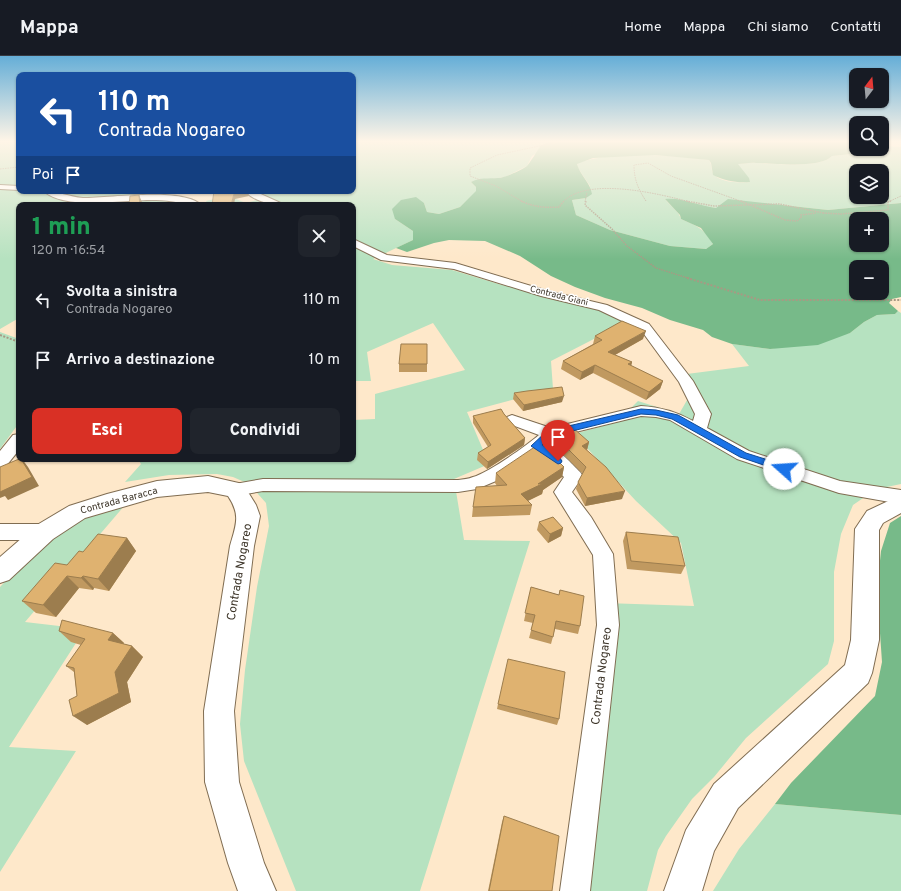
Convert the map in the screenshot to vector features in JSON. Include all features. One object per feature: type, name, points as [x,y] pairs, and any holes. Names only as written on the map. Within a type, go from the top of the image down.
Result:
[{"type":"street","points":[[0,187],[16,188]]},
{"type":"street","points":[[56,194],[70,199],[82,200],[169,198],[186,202]]},
{"type":"street","points":[[134,198],[143,194]]},
{"type":"street","points":[[254,194],[272,202]]},
{"type":"street","name":"Contrada Giani","points":[[356,244],[385,258],[455,266],[545,294],[603,307],[645,327],[686,381],[703,414],[698,431]]},
{"type":"street","points":[[235,490],[263,485],[458,486],[476,483],[490,477],[543,440],[641,411],[656,412],[675,417],[743,455],[839,487],[901,497]]},
{"type":"street","name":"Contrada Nogareo","points":[[512,420],[543,440],[550,453],[574,476],[563,492],[584,522],[603,554],[608,625],[575,891]]},
{"type":"street","points":[[0,462],[16,443]]},
{"type":"street","name":"Contrada Baracca","points":[[0,572],[45,532],[77,512],[107,502],[157,489],[208,484],[235,490]]},
{"type":"street","name":"Contrada Nogareo","points":[[235,490],[246,505],[249,520],[241,553],[219,711],[222,782],[246,863],[257,891]]},
{"type":"street","points":[[683,891],[699,844],[726,796],[858,673],[865,640],[867,529],[875,517],[901,503]]},
{"type":"street","points":[[0,532],[45,532]]},
{"type":"path","points":[[482,181],[498,188],[525,204],[538,207],[559,207],[566,199],[587,192],[612,189],[660,194],[692,203],[714,206],[785,204],[823,213]]},
{"type":"path","points":[[635,181],[637,189],[646,201]]},
{"type":"path","points":[[685,181],[752,205],[771,216],[784,220],[797,221],[801,218],[801,215],[807,213],[841,214],[888,210],[888,202],[901,196]]},
{"type":"path","points":[[587,192],[586,205],[612,229],[627,246],[656,268],[760,300],[901,300]]},
{"type":"path","points":[[0,334],[16,341]]},
{"type":"green space","points":[[0,181],[16,181],[16,194],[141,194],[137,198],[188,199],[189,202],[16,202],[16,320],[0,329]]},
{"type":"green space","points":[[356,181],[478,181],[471,182],[476,187],[476,192],[460,207],[439,214],[427,212],[424,203],[395,219],[413,231],[413,240],[373,259],[392,265],[452,270],[502,285],[581,299],[629,321],[551,361],[553,389],[467,412],[489,464],[454,479],[464,540],[530,541],[420,891],[296,891],[244,761],[240,724],[245,670],[257,587],[269,526],[266,503],[249,484],[233,477],[217,474],[169,475],[125,482],[141,464],[140,462],[356,462],[356,420],[375,419],[375,394],[465,370],[433,323],[367,352],[371,381],[356,381],[356,202],[250,202],[268,197],[264,194],[356,194]]},
{"type":"green space","points":[[586,181],[592,194],[586,198],[572,200],[576,215],[610,230],[670,246],[706,249],[713,244],[701,228],[681,219],[680,215],[665,199],[684,200],[716,208],[728,199],[828,210],[901,203],[901,297],[892,299],[889,303],[898,311],[895,314],[877,315],[864,322],[850,333],[818,345],[770,349],[732,344],[712,337],[703,330],[670,320],[642,308],[605,298],[575,287],[551,276],[520,256],[485,241],[449,240],[434,243],[407,252],[396,248],[413,240],[413,231],[395,219],[392,209],[401,200],[416,197],[424,203],[427,212],[439,214],[460,207],[476,191],[476,187],[471,182]]},
{"type":"green space","points":[[587,181],[849,181],[849,204],[889,204],[889,181],[901,181],[901,203],[828,210],[783,205],[717,208],[705,207],[691,202],[665,199],[681,219],[696,226],[706,234],[713,244],[706,249],[670,246],[610,230],[576,215],[572,200],[586,198],[590,186]]},
{"type":"green space","points":[[731,181],[750,182],[740,182]]},
{"type":"green space","points":[[228,196],[243,202],[206,201]]},
{"type":"green space","points":[[898,311],[901,313],[901,484],[872,492],[853,505],[841,534],[834,572],[834,641],[828,664],[746,738],[714,777],[692,799],[658,850],[647,891],[568,891],[605,603],[694,606],[681,543],[636,501],[574,434],[617,422],[638,401],[679,414],[690,395],[679,375],[749,366],[732,344],[770,349],[850,333],[864,322],[877,315],[895,314]]},
{"type":"green space","points":[[0,332],[16,338],[16,427],[0,449]]},
{"type":"green space","points":[[125,505],[25,622],[85,629],[9,747],[76,751],[0,872],[0,587],[25,561],[63,528],[98,511]]},
{"type":"green space","points":[[901,516],[901,815],[775,804],[791,783],[875,696],[882,662],[877,590],[881,551],[890,523]]},
{"type":"green space","points":[[775,804],[901,815],[901,891],[713,891],[739,849]]},
{"type":"building","points":[[214,194],[234,194],[232,202],[212,202]]},
{"type":"building","points":[[139,195],[140,202],[129,202],[130,196]]},
{"type":"building","points":[[622,321],[646,331],[608,352],[632,362],[628,364],[663,381],[649,392],[595,365],[582,372],[563,361],[602,340],[595,336]]},
{"type":"building","points":[[401,344],[427,344],[427,364],[399,364]]},
{"type":"building","points":[[562,387],[564,396],[524,405],[514,393],[527,391]]},
{"type":"building","points":[[501,409],[525,438],[488,462],[478,453],[491,445],[473,416]]},
{"type":"building","points":[[572,427],[589,442],[582,446],[606,467],[625,491],[587,498],[578,482],[586,467],[559,440],[551,437],[554,434]]},
{"type":"building","points":[[539,444],[564,467],[538,484],[544,483],[521,494],[532,505],[473,507],[476,487],[507,485],[496,473]]},
{"type":"building","points":[[16,460],[16,462],[23,462],[32,477],[0,492],[0,467]]},
{"type":"building","points":[[553,517],[563,528],[550,534],[539,522]]},
{"type":"building","points":[[626,532],[678,537],[685,566],[631,561]]},
{"type":"building","points":[[98,534],[127,538],[98,579],[83,576],[81,578],[67,576],[43,605],[22,601],[55,563],[67,565],[79,551],[83,552]]},
{"type":"building","points":[[531,587],[559,595],[560,590],[584,596],[580,626],[556,621],[553,637],[531,630],[535,615],[525,613]]},
{"type":"building","points":[[62,620],[113,633],[108,640],[132,646],[115,672],[119,693],[73,716],[69,700],[77,696],[74,668],[66,666],[85,639],[59,631]]},
{"type":"building","points":[[508,659],[565,672],[559,719],[498,704]]},
{"type":"building","points":[[504,816],[559,836],[552,891],[489,891]]},
{"type":"route","points":[[558,461],[550,453],[536,446],[550,433],[641,411],[656,412],[675,417],[743,455],[784,469]]}]
